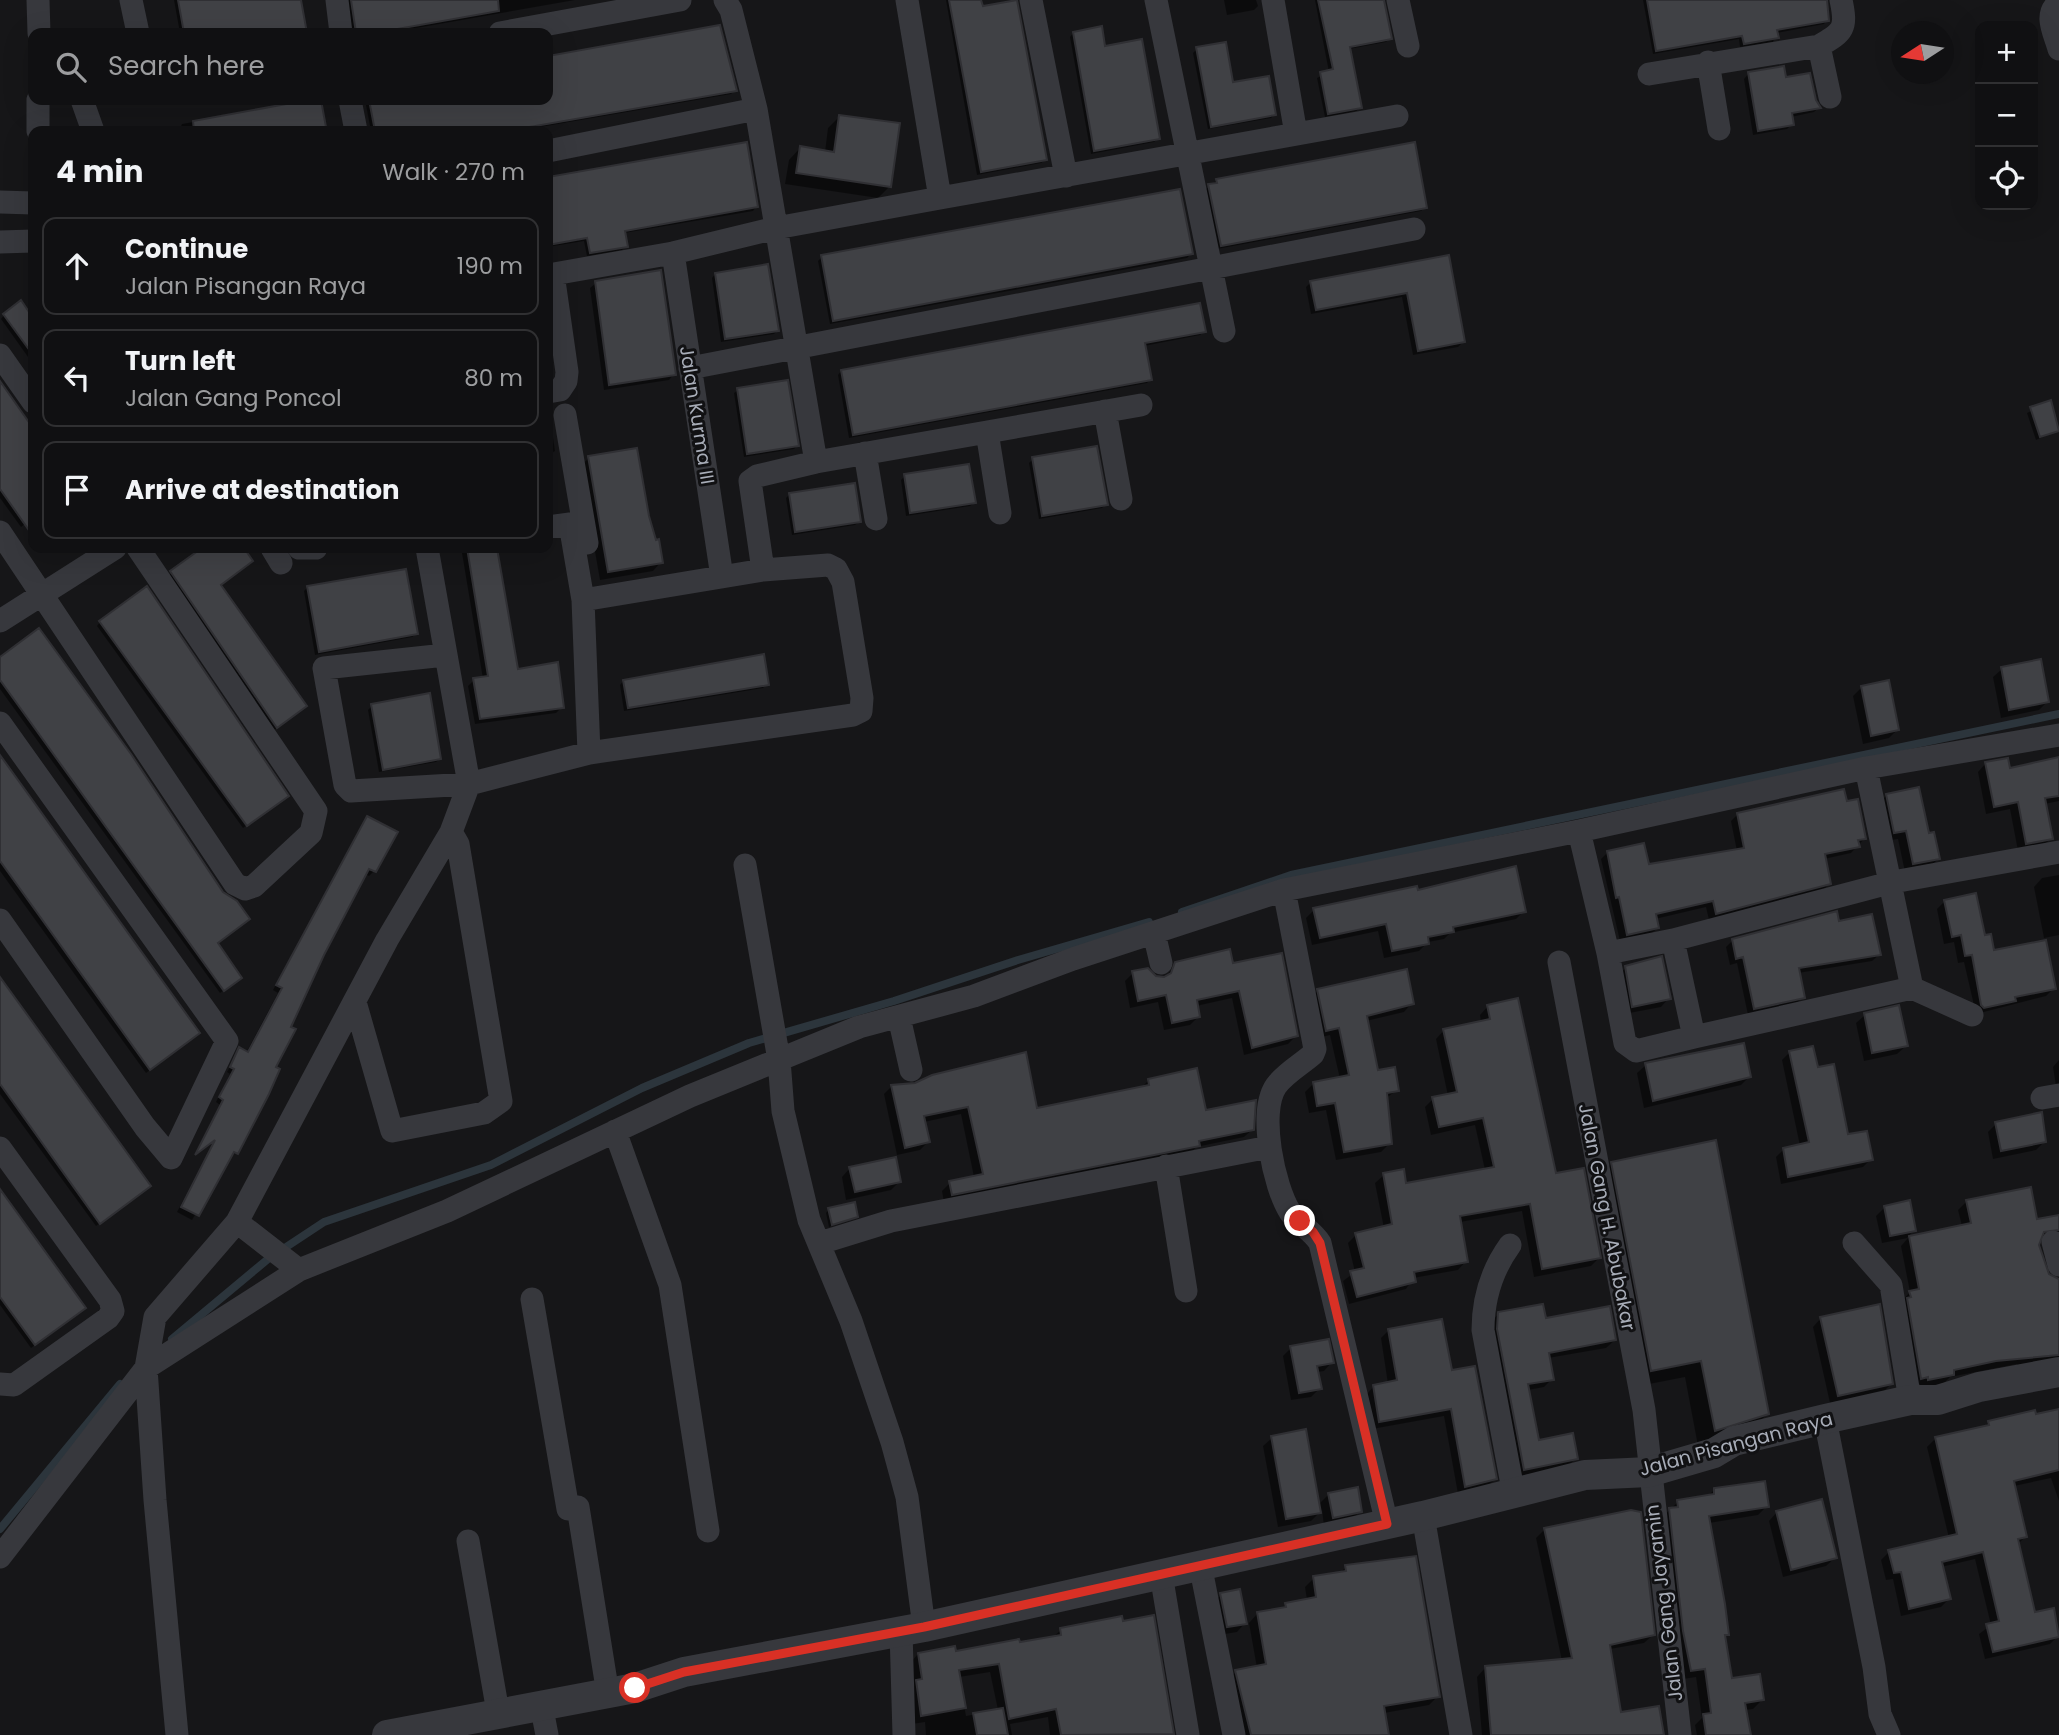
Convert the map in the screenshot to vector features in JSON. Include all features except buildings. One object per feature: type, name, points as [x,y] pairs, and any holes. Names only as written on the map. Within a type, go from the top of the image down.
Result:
[{"type":"street","points":[[131,0],[137,28]]},
{"type":"street","points":[[337,0],[340,28]]},
{"type":"street","points":[[725,0],[731,10],[756,109],[816,462]]},
{"type":"street","points":[[907,0],[940,198]]},
{"type":"street","points":[[1031,0],[1066,176]]},
{"type":"street","points":[[1156,0],[1224,331]]},
{"type":"street","points":[[1273,0],[1296,134]]},
{"type":"street","points":[[1398,0],[1408,46]]},
{"type":"street","points":[[1649,74],[1708,62],[1819,46],[1842,30],[1845,22],[1841,0]]},
{"type":"street","points":[[526,28],[667,1]]},
{"type":"street","points":[[2059,3],[2053,7],[2050,17],[2059,49]]},
{"type":"street","points":[[1819,46],[1830,97]]},
{"type":"street","points":[[1708,62],[1719,129]]},
{"type":"street","points":[[38,105],[38,126]]},
{"type":"street","points":[[84,105],[91,126]]},
{"type":"street","points":[[351,105],[355,126]]},
{"type":"street","points":[[553,150],[756,109]]},
{"type":"street","points":[[553,274],[673,253],[776,229],[940,198],[1397,116]]},
{"type":"street","points":[[0,202],[28,202]]},
{"type":"street","points":[[690,369],[1414,229]]},
{"type":"street","points":[[0,242],[28,241]]},
{"type":"street","name":"Jalan Kurma III","points":[[673,253],[722,577]]},
{"type":"street","points":[[553,286],[567,372],[566,381],[560,390],[553,391]]},
{"type":"street","points":[[0,355],[28,395]]},
{"type":"street","points":[[763,570],[750,481],[763,474],[865,453],[1141,405]]},
{"type":"street","points":[[1105,411],[1121,499]]},
{"type":"street","points":[[565,415],[589,599],[589,753]]},
{"type":"street","points":[[987,432],[1000,513]]},
{"type":"street","points":[[865,453],[876,519]]},
{"type":"street","points":[[553,526],[570,524],[589,599]]},
{"type":"street","points":[[0,532],[43,592],[235,884],[245,889],[254,886],[311,833],[316,811],[141,553]]},
{"type":"street","points":[[0,621],[107,553]]},
{"type":"street","points":[[177,1735],[155,1500],[146,1368],[155,1318],[237,1222],[387,940],[451,832],[469,784],[428,553]]},
{"type":"street","points":[[445,655],[324,668],[345,785],[351,791],[469,784],[589,753],[853,715],[861,710],[862,698],[843,582],[836,569],[828,565],[763,570],[589,599]]},
{"type":"street","points":[[0,723],[228,1041],[171,1158],[145,1127],[0,920]]},
{"type":"street","points":[[0,1557],[146,1368],[299,1270],[447,1211],[615,1131],[859,1027],[974,996],[1284,890],[1579,831],[1866,768],[2059,735]]},
{"type":"street","points":[[1866,768],[1892,882],[1912,988]]},
{"type":"street","points":[[1579,831],[1608,953],[1625,1043],[1629,1048],[1636,1051],[1912,988],[1972,1015]]},
{"type":"street","points":[[355,1002],[392,1131],[484,1113],[501,1101],[458,844],[451,832]]},
{"type":"street","points":[[1608,953],[1673,940],[1892,882],[2059,852]]},
{"type":"street","points":[[745,865],[779,1060],[783,1111],[809,1220],[852,1321],[892,1442],[906,1497],[913,1629],[904,1735]]},
{"type":"street","points":[[1284,890],[1315,1049],[1313,1054],[1278,1083],[1272,1093],[1269,1147],[1276,1181],[1291,1214],[1313,1232],[1320,1243],[1387,1524]]},
{"type":"street","points":[[1154,933],[1161,963]]},
{"type":"street","points":[[1673,940],[1694,1037]]},
{"type":"street","name":"Jalan Gang H. Abubakar","points":[[1559,962],[1644,1410],[1648,1472]]},
{"type":"street","points":[[899,1017],[911,1070]]},
{"type":"street","points":[[615,1131],[670,1285],[709,1531]]},
{"type":"street","points":[[820,1243],[891,1221],[1269,1147]]},
{"type":"street","points":[[0,1148],[110,1300],[113,1311],[108,1318],[14,1385],[0,1384]]},
{"type":"street","points":[[1166,1166],[1186,1291]]},
{"type":"street","points":[[237,1222],[299,1270]]},
{"type":"street","points":[[2053,1242],[2059,1265]]},
{"type":"street","points":[[1854,1243],[1891,1285],[1910,1400]]},
{"type":"street","points":[[1510,1245],[1500,1259],[1483,1305],[1483,1330],[1514,1495]]},
{"type":"street","points":[[532,1298],[568,1509],[578,1507],[608,1693]]},
{"type":"street","name":"Jalan Pisangan Raya","points":[[387,1735],[656,1683],[684,1672],[913,1629],[1423,1516],[1585,1475],[1648,1472],[1714,1453],[1734,1441],[1910,1400],[1938,1400],[1979,1387],[2059,1372]]},
{"type":"street","points":[[1825,1419],[1874,1667],[1880,1714],[1889,1735]]},
{"type":"street","name":"Jalan Gang Jayamin","points":[[1648,1472],[1680,1735]]},
{"type":"street","points":[[1423,1516],[1461,1735]]},
{"type":"street","points":[[468,1541],[498,1712]]},
{"type":"street","points":[[1200,1564],[1234,1735]]},
{"type":"street","points":[[1161,1574],[1188,1735]]},
{"type":"street","points":[[541,1704],[547,1735]]},
{"type":"waterway","points":[[1182,912],[1291,875],[2059,714]]},
{"type":"waterway","points":[[172,1339],[268,1259],[324,1222],[491,1165],[642,1088],[749,1043],[1149,922]]},
{"type":"waterway","points":[[0,1529],[120,1384]]},
{"type":"route","points":[[635,1688],[684,1672],[924,1627],[1387,1524],[1320,1243],[1313,1232],[1300,1221]]}]
